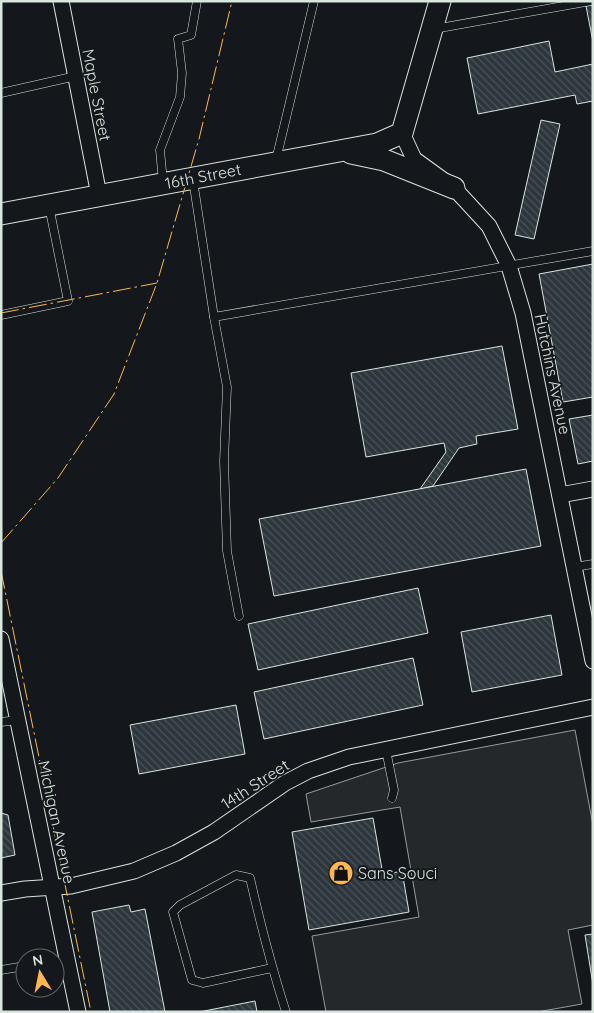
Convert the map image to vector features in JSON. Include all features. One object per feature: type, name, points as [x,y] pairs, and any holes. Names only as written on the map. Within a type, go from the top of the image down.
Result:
[{"type":"street","name":"Maple Street","points":[[60,1],[99,195]]},
{"type":"street","points":[[402,133],[440,1]]},
{"type":"street","name":"16th Street","points":[[1,214],[377,144],[402,133]]},
{"type":"street","name":"Hutchins Avenue","points":[[402,133],[414,159],[454,188],[489,226],[510,266],[523,313],[593,661]]},
{"type":"street","points":[[339,151],[384,160],[454,188]]},
{"type":"street","points":[[560,495],[593,489]]},
{"type":"street","name":"Michigan Avenue","points":[[1,639],[53,888],[64,959],[78,1012]]},
{"type":"street","name":"14th Street","points":[[1,893],[25,888],[53,888],[134,871],[176,853],[214,832],[285,783],[308,771],[349,757],[593,707]]},
{"type":"lane","points":[[163,184],[160,150],[180,96],[182,73],[178,39],[191,35],[197,1]]},
{"type":"lane","points":[[276,163],[314,1]]},
{"type":"lane","points":[[432,30],[591,1]]},
{"type":"lane","points":[[1,93],[76,76]]},
{"type":"lane","points":[[193,178],[214,317],[227,387],[224,461],[227,551],[239,616]]},
{"type":"lane","points":[[1,315],[68,301],[48,205]]},
{"type":"lane","points":[[214,317],[593,251]]},
{"type":"lane","points":[[574,567],[593,564]]},
{"type":"lane","points":[[1,722],[18,720]]},
{"type":"lane","points":[[386,750],[394,790],[392,798]]},
{"type":"lane","points":[[272,968],[203,983],[192,980],[173,912],[180,905],[236,875],[250,878],[272,968],[286,1012]]},
{"type":"lane","points":[[1,970],[15,968]]},
{"type":"shaded area","points":[[575,730],[593,825],[593,925],[568,930],[582,1004],[537,1012],[326,1012],[312,936],[419,917],[400,807],[311,822],[306,794],[398,763]]},
{"type":"building","points":[[593,5],[593,42],[586,6]]},
{"type":"building","points":[[549,41],[555,72],[593,64],[593,101],[577,104],[575,95],[478,114],[467,58]]},
{"type":"building","points":[[541,120],[560,124],[534,239],[515,235]]},
{"type":"building","points":[[593,264],[593,397],[563,402],[539,274]]},
{"type":"building","points":[[502,346],[518,429],[476,436],[477,444],[459,448],[433,486],[420,489],[446,452],[444,443],[366,457],[351,373]]},
{"type":"building","points":[[593,415],[593,461],[578,464],[569,419]]},
{"type":"building","points":[[526,469],[541,546],[274,596],[259,519]]},
{"type":"building","points":[[418,588],[428,633],[258,670],[248,624]]},
{"type":"building","points":[[551,615],[562,675],[472,692],[461,632]]},
{"type":"building","points":[[413,658],[423,705],[264,739],[254,692]]},
{"type":"building","points":[[236,705],[245,754],[139,774],[130,725]]},
{"type":"building","points":[[1,813],[8,815],[15,855],[1,858]]},
{"type":"building","name":"Sans Souci","points":[[373,818],[383,875],[402,871],[409,912],[309,930],[292,832]]},
{"type":"building","points":[[129,905],[131,912],[145,909],[165,1012],[110,1012],[92,912]]},
{"type":"building","points":[[593,934],[593,985],[585,935]]},
{"type":"building","points":[[255,1001],[257,1012],[199,1012]]},
{"type":"power","points":[[1,543],[58,478],[114,394],[157,283],[199,139],[232,1]]},
{"type":"power","points":[[1,313],[157,283]]},
{"type":"power","points":[[1,571],[91,1012]]},
{"type":"place","name":"Sans Souci","points":[[341,873]]}]
